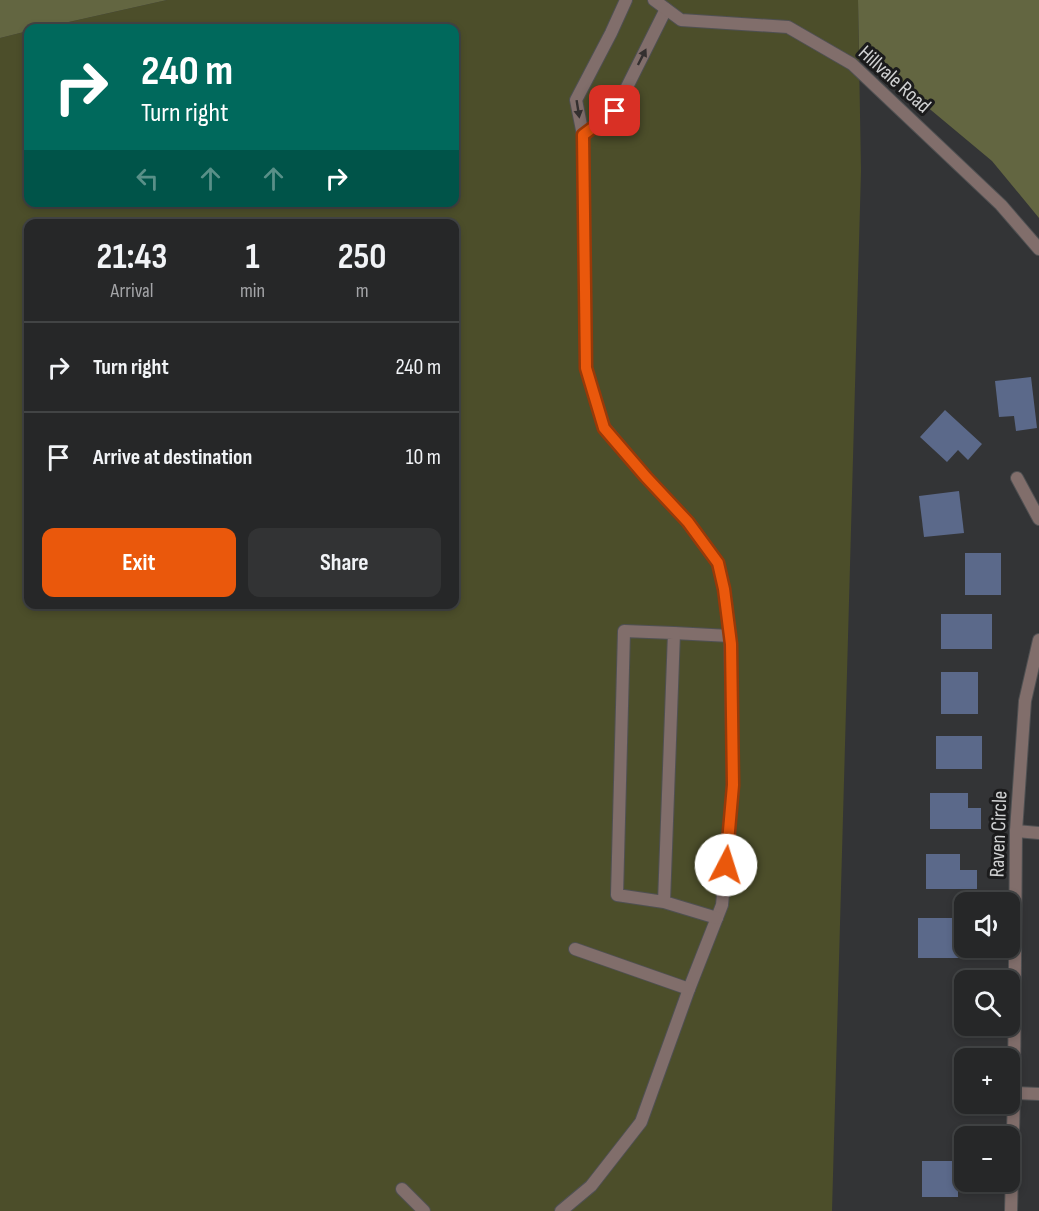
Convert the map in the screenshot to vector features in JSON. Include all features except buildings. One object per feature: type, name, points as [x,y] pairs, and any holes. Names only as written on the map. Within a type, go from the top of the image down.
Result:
[{"type":"street","points":[[561,1211],[591,1186],[641,1122],[722,905],[733,785],[730,636],[718,563],[688,522],[604,428],[586,368],[583,135],[576,100],[626,0]]},
{"type":"street","name":"Hillvale Road","points":[[654,0],[681,20],[788,27],[852,64],[1001,205],[1039,249]]},
{"type":"street","points":[[583,135],[615,111],[666,9]]},
{"type":"street","points":[[1017,478],[1039,519]]},
{"type":"street","points":[[717,918],[664,902],[617,895],[624,631],[730,636]]},
{"type":"street","points":[[664,902],[674,633]]},
{"type":"street","name":"Raven Circle","points":[[1014,1048],[1016,831],[1025,701],[1039,640]]},
{"type":"street","points":[[1016,831],[1039,833]]},
{"type":"street","points":[[575,949],[689,989]]},
{"type":"street","points":[[1020,1093],[1039,1094]]},
{"type":"street","name":"Raven Circle","points":[[1011,1211],[1013,1114]]},
{"type":"street","points":[[402,1189],[424,1211]]},
{"type":"green space","points":[[0,0],[167,0],[60,24],[24,24],[24,32],[0,38]]},
{"type":"green space","points":[[167,0],[858,0],[861,171],[832,1211],[0,1211],[0,38],[24,32],[24,207],[459,207],[459,24],[60,24]]},
{"type":"green space","points":[[858,0],[1039,0],[1039,218],[992,161],[859,50]]},
{"type":"route","points":[[615,111],[583,135],[586,368],[604,428],[688,522],[718,563],[724,589],[731,644],[733,785],[726,865]]}]
